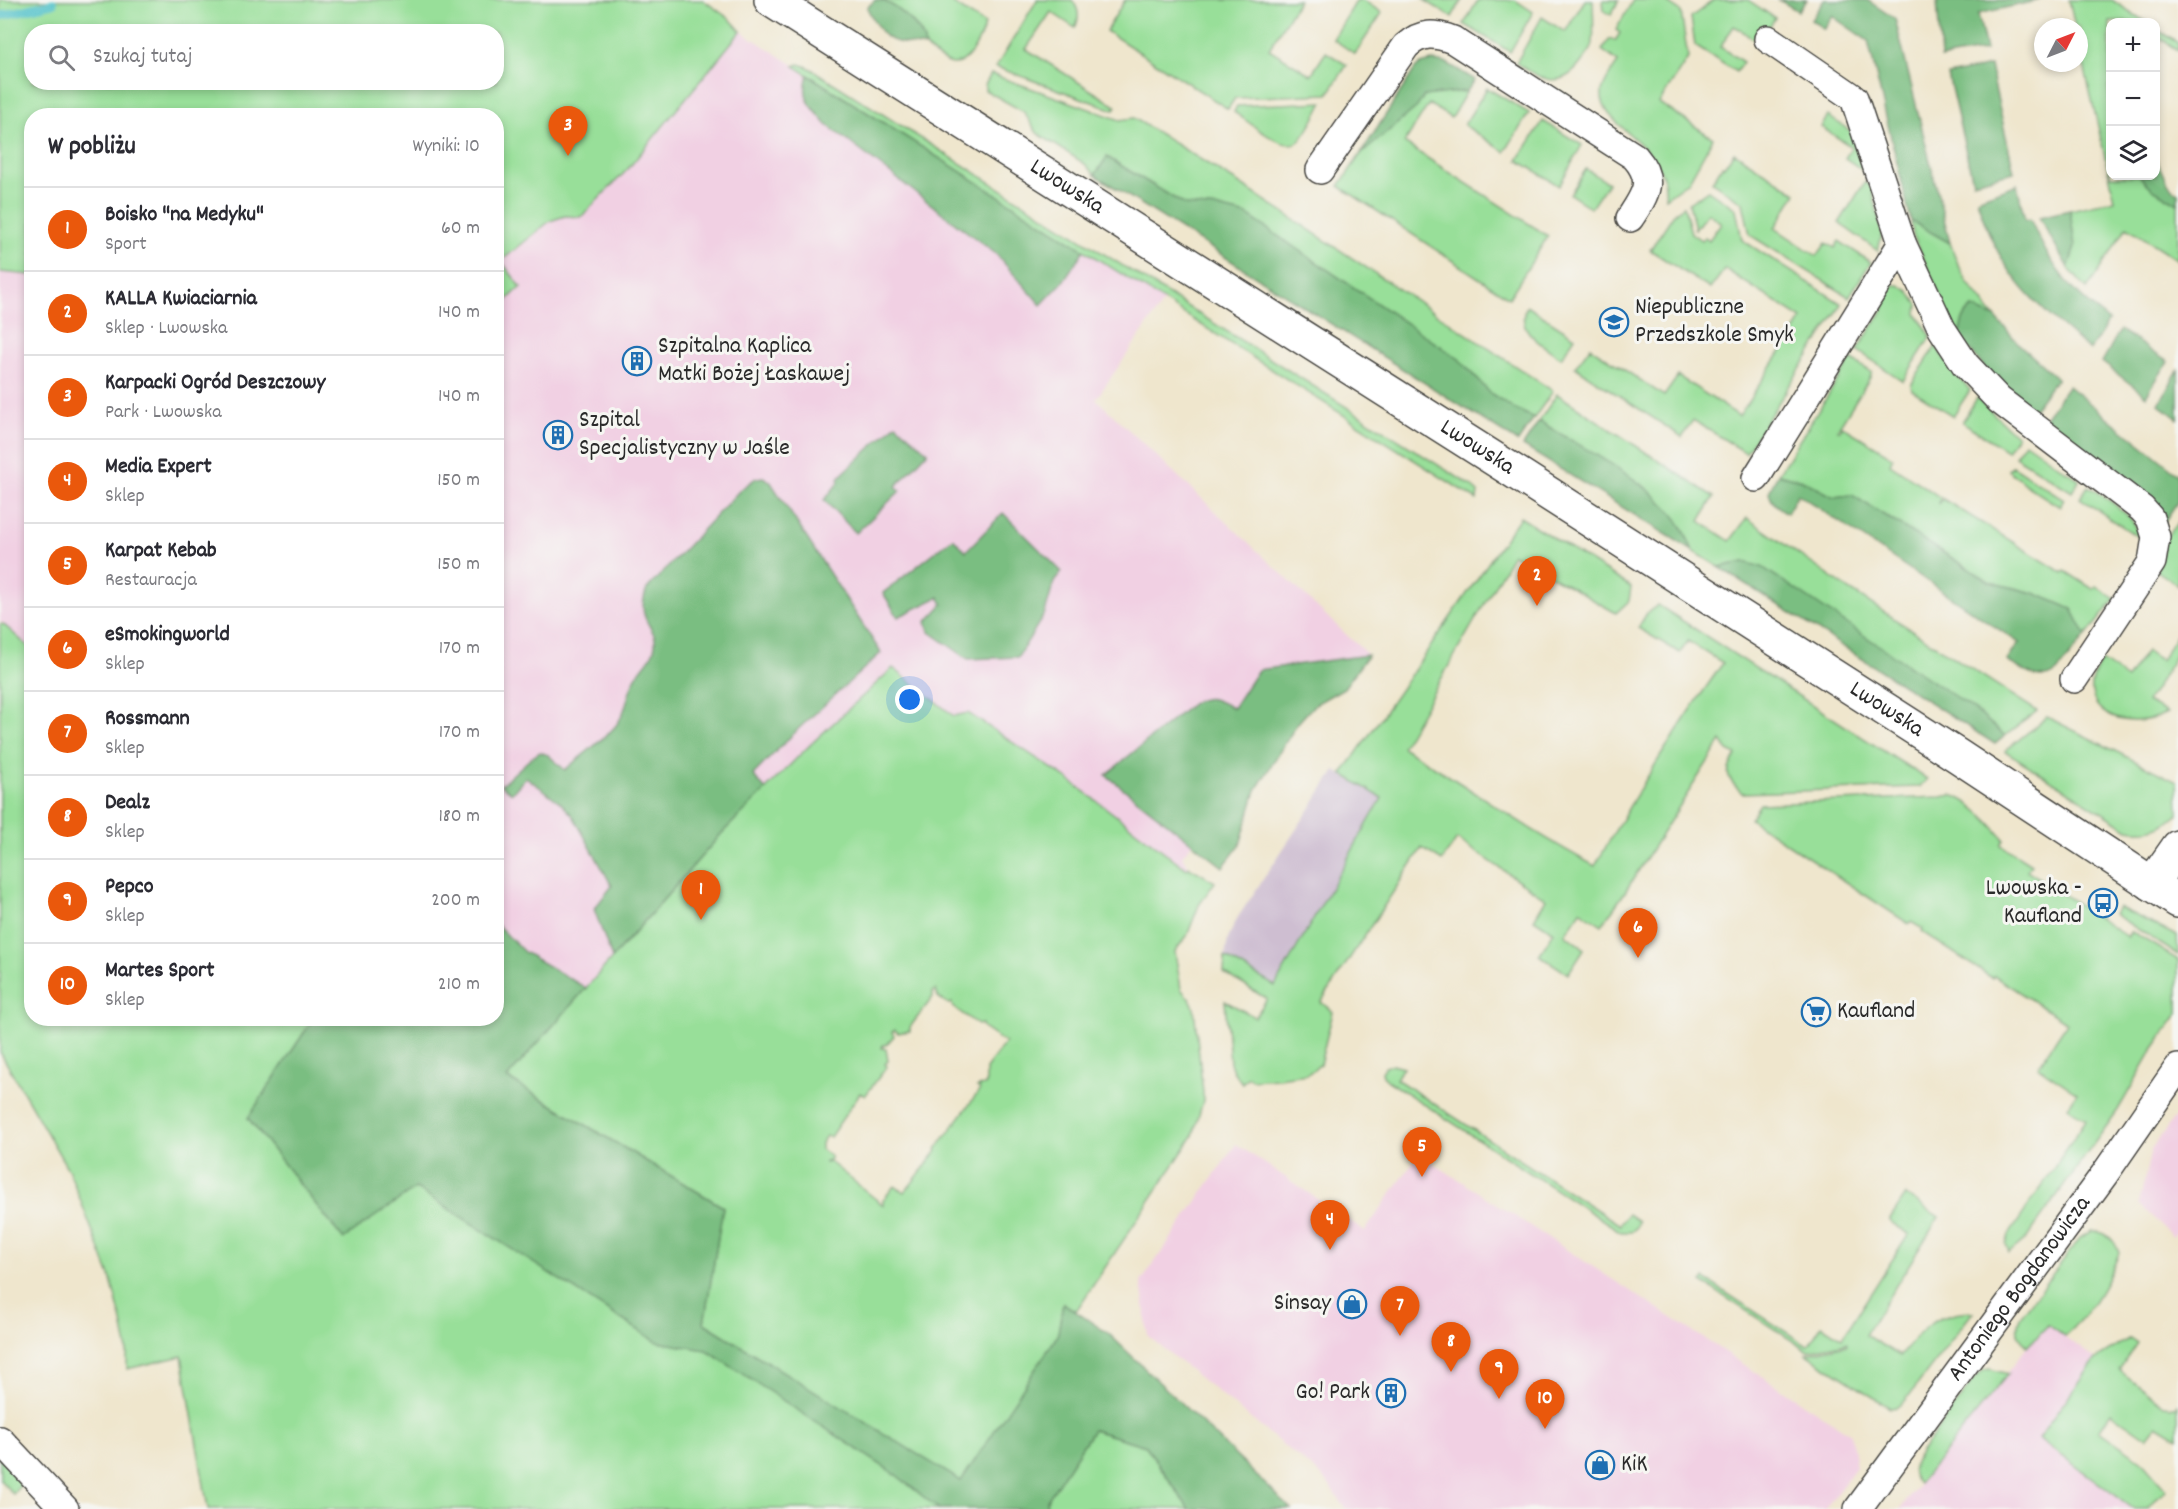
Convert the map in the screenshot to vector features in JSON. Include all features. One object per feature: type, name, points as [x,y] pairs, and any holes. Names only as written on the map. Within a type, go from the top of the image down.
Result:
[{"type":"main road","name":"Lwowska","points":[[771,0],[1518,474],[1958,756],[2165,893]]},
{"type":"main road","points":[[2165,893],[2178,847]]},
{"type":"street","points":[[1320,170],[1406,46],[1420,36],[1437,35],[1453,40],[1635,157],[1644,168],[1647,181],[1644,197],[1630,218]]},
{"type":"street","points":[[1768,39],[1854,98],[1902,243],[1942,329],[1965,364],[1999,400],[2142,509],[2150,518],[2156,537],[2152,562],[2074,679]]},
{"type":"street","points":[[1756,478],[1902,243]]},
{"type":"street","name":"Antoniego Bogdanowicza","points":[[1858,1509],[2104,1175],[2178,1068]]},
{"type":"street","points":[[0,1440],[65,1509]]},
{"type":"shaded area","points":[[0,0],[692,0],[1164,301],[1096,399],[1368,655],[1258,670],[1204,755],[1192,844],[1182,856],[1188,869],[1065,777],[969,713],[812,743],[722,833],[507,1078],[497,1026],[504,1026],[504,108],[24,108],[24,643],[0,621]]},
{"type":"shaded area","points":[[1335,771],[1382,798],[1275,986],[1225,957],[1228,938],[1238,917]]},
{"type":"shaded area","points":[[2178,1113],[2178,1230],[2173,1237],[2139,1204],[2151,1149]]},
{"type":"shaded area","points":[[1236,1144],[1365,1231],[1419,1154],[1851,1434],[1856,1467],[1825,1509],[1346,1509],[1324,1478],[1148,1336],[1141,1282]]},
{"type":"shaded area","points":[[2048,1325],[2096,1359],[2038,1438],[2134,1509],[1900,1509],[2027,1347]]},
{"type":"green space","points":[[0,0],[703,0],[730,19],[741,31],[627,170],[581,217],[565,216],[550,221],[504,259],[504,108],[24,108],[24,274],[0,272]]},
{"type":"green space","points":[[875,0],[891,5],[907,17],[919,32],[925,47],[895,41],[883,34],[867,8]]},
{"type":"green space","points":[[881,0],[953,0],[952,3],[985,24],[977,44],[967,57],[956,64],[949,63],[925,47],[920,32],[909,19],[895,7]]},
{"type":"green space","points":[[1037,0],[1072,0],[1077,10],[1078,20],[1075,28],[1051,12],[1026,49],[1116,106],[1114,110],[996,67]]},
{"type":"green space","points":[[1125,0],[1299,0],[1269,49],[1311,75],[1326,52],[1347,65],[1328,94],[1235,98],[1228,109],[1106,31]]},
{"type":"green space","points":[[1357,0],[1363,0],[1382,13],[1355,54],[1333,39]]},
{"type":"green space","points":[[1424,0],[1462,0],[1452,17]]},
{"type":"green space","points":[[1478,0],[1515,0],[1533,12],[1510,52],[1464,24]]},
{"type":"green space","points":[[1585,0],[1593,0],[1593,43],[1590,51],[1573,72],[1558,80],[1550,80],[1533,74],[1516,63],[1542,17],[1565,32]]},
{"type":"green space","points":[[1603,0],[1619,0],[1611,15],[1604,11]]},
{"type":"green space","points":[[1633,0],[1663,0],[1681,12],[1688,58],[1659,103],[1713,138],[1689,181],[1665,198],[1664,179],[1657,164],[1611,116],[1604,104],[1603,87],[1618,62],[1602,50],[1610,39],[1615,41],[1620,33],[1616,30]]},
{"type":"green space","points":[[1714,0],[1748,0],[1775,18],[1759,43],[1734,26],[1720,47],[1743,62],[1736,72],[1695,46],[1691,17]]},
{"type":"green space","points":[[1779,0],[1807,0],[1798,11]]},
{"type":"green space","points":[[1824,0],[1867,0],[1895,19],[1950,243],[1911,221],[1868,41],[1832,16],[1824,29],[1811,20]]},
{"type":"green space","points":[[1937,0],[2040,0],[1978,14],[1986,50],[1941,58]]},
{"type":"green space","points":[[2069,0],[2112,0],[2140,18],[2106,18],[2106,161],[2085,72],[2088,72],[2088,18],[2073,18]]},
{"type":"green space","points":[[2160,32],[2178,43],[2178,51],[2160,38]]},
{"type":"green space","points":[[1432,61],[1447,63],[1475,80],[1467,91],[1424,96],[1417,107],[1360,155],[1415,69],[1421,64]]},
{"type":"green space","points":[[799,64],[808,67],[1470,485],[1478,492],[1477,500],[794,66]]},
{"type":"green space","points":[[1990,66],[2014,172],[1973,182],[1948,75]]},
{"type":"green space","points":[[991,74],[1120,120],[1134,118],[1240,184],[1553,391],[1534,418],[1490,393],[1459,359],[1247,215],[1218,208],[1185,205],[1107,157],[1095,175],[1085,164],[1037,133],[1024,112],[985,90]]},
{"type":"green space","points":[[808,75],[1084,250],[1062,283],[1041,305],[996,254],[827,125],[812,108],[807,97],[805,90]]},
{"type":"green space","points":[[1487,88],[1529,113],[1505,152],[1464,125]]},
{"type":"green space","points":[[1467,91],[1451,118],[1429,104],[1404,143],[1548,236],[1509,298],[1339,186],[1360,155],[1416,107],[1424,95]]},
{"type":"green space","points":[[1323,102],[1305,135],[1298,142],[1291,144],[1275,139],[1234,112],[1237,106]]},
{"type":"green space","points":[[1828,116],[1855,134],[1870,175],[1845,158],[1852,147],[1821,127]]},
{"type":"green space","points":[[1543,121],[1582,145],[1559,186],[1518,160]]},
{"type":"green space","points":[[1734,152],[1796,193],[1775,228],[1817,256],[1826,243],[1835,248],[1839,241],[1871,262],[1849,297],[1750,235],[1743,203],[1712,182]]},
{"type":"green space","points":[[1107,157],[1185,205],[1218,208],[1247,215],[1459,359],[1490,393],[1534,418],[1518,442],[1095,175]]},
{"type":"green space","points":[[2160,168],[2167,183],[2178,193],[2178,204],[2153,189],[2143,180],[2160,180]]},
{"type":"green space","points":[[1586,169],[1608,183],[1591,208],[1570,194]]},
{"type":"green space","points":[[2110,180],[2143,180],[2153,189],[2178,204],[2178,260],[2127,227],[2087,289],[2068,268],[2075,247],[2070,210],[2115,200]]},
{"type":"green space","points":[[1865,182],[1872,188],[1882,234],[1878,251],[1839,223]]},
{"type":"green space","points":[[2017,184],[2025,220],[2030,219],[2062,276],[2082,298],[2109,321],[2090,350],[2051,317],[2020,285],[2007,267],[1986,225],[1977,199]]},
{"type":"green space","points":[[1708,190],[1736,209],[1742,240],[1842,304],[1746,453],[1693,420],[1682,437],[1575,367],[1590,347],[1664,396],[1678,376],[1739,416],[1802,319],[1725,269],[1710,289],[1650,250],[1675,212],[1684,206],[1691,233],[1701,240],[1705,237],[1709,240],[1721,223],[1708,213],[1695,229],[1689,203]]},
{"type":"green space","points":[[2070,210],[2075,247],[2068,268],[2039,217]]},
{"type":"green space","points":[[1911,221],[1950,243],[1968,283],[1995,317],[1973,308],[1964,317],[1959,338],[1913,235]]},
{"type":"green space","points":[[504,265],[521,287],[504,303]]},
{"type":"green space","points":[[1894,285],[1899,285],[1909,291],[1918,305],[1917,314],[1931,336],[1903,381],[1857,350],[1885,307],[1877,302]]},
{"type":"green space","points":[[1527,306],[1575,337],[1561,358],[1539,343],[1527,330],[1524,315]]},
{"type":"green space","points":[[1973,308],[1995,317],[2020,345],[2057,378],[2031,413],[2011,398],[1959,338],[1964,317]]},
{"type":"green space","points":[[2120,330],[2168,362],[2146,396],[2102,362]]},
{"type":"green space","points":[[1936,346],[1970,390],[1953,416],[1912,390],[1911,385]]},
{"type":"green space","points":[[1851,359],[1871,372],[1871,376],[1837,430],[1840,430],[1842,426],[1893,457],[1890,464],[1941,498],[1939,504],[1943,499],[2063,573],[2065,571],[2093,589],[2096,586],[2115,599],[2086,636],[2072,609],[2034,593],[1990,582],[1852,495],[1834,497],[1802,480],[1778,474]]},
{"type":"green space","points":[[2178,370],[2178,419],[2159,404]]},
{"type":"green space","points":[[2068,386],[2178,474],[2178,501],[2163,524],[2042,422]]},
{"type":"green space","points":[[1557,394],[1714,497],[1700,521],[1730,541],[1747,518],[1848,589],[2037,711],[2005,736],[1975,710],[1744,562],[1719,567],[1693,551],[1683,528],[1647,488],[1539,421]]},
{"type":"green space","points":[[1977,398],[2017,436],[2007,451],[1962,422]]},
{"type":"green space","points":[[1539,421],[1610,463],[1660,500],[1676,518],[1693,551],[1523,446]]},
{"type":"green space","points":[[896,424],[928,452],[896,486],[900,491],[856,533],[824,500],[839,482],[838,478]]},
{"type":"green space","points":[[2025,442],[2079,480],[2072,492],[2015,456]]},
{"type":"green space","points":[[2012,466],[2064,499],[2060,507],[2027,486],[2008,470]]},
{"type":"green space","points":[[1778,474],[1802,480],[1834,497],[1852,495],[1990,582],[2034,593],[2072,609],[2086,636],[2057,672],[2051,676],[2038,677],[2025,672],[2007,661],[2019,643],[1798,494],[1787,513],[1778,507],[1771,499],[1769,492]]},
{"type":"green space","points":[[763,477],[770,481],[881,653],[796,731],[753,775],[766,790],[722,833],[612,958],[594,909],[612,886],[573,816],[561,803],[526,777],[512,793],[504,787],[504,782],[540,752],[548,755],[565,770],[613,729],[623,714],[636,677],[654,650],[655,638],[643,609],[647,589],[740,490],[756,478]]},
{"type":"green space","points":[[2088,486],[2127,515],[2138,530],[2141,539],[2080,498]]},
{"type":"green space","points":[[1003,513],[1062,572],[1054,582],[1045,613],[1018,657],[968,659],[930,632],[926,622],[943,604],[939,597],[898,617],[883,593],[953,538],[966,551]]},
{"type":"green space","points":[[1520,517],[1631,587],[1629,601],[1616,613],[1513,554],[1402,747],[1546,838],[1595,866],[1656,763],[1723,663],[1688,641],[1680,653],[1638,628],[1647,613],[1658,605],[1927,779],[1920,787],[1742,793],[1728,776],[1736,755],[1728,751],[1721,741],[1602,925],[1581,911],[1565,934],[1584,949],[1568,974],[1539,955],[1554,932],[1534,919],[1546,899],[1457,839],[1442,861],[1422,848],[1321,1002],[1333,1012],[1320,1064],[1307,1074],[1252,1080],[1248,1077],[1242,1083],[1230,1063],[1225,1001],[1255,1017],[1267,999],[1224,973],[1225,957],[1275,986],[1382,798],[1342,774]]},
{"type":"green space","points":[[2178,522],[2178,585],[2157,571],[2166,537]]},
{"type":"green space","points":[[1744,562],[1762,567],[1975,710],[2005,736],[1995,744],[1719,567]]},
{"type":"green space","points":[[0,624],[3,624],[24,643],[24,1026],[308,1026],[248,1118],[343,1239],[416,1187],[657,1342],[706,1349],[895,1474],[939,1509],[208,1509],[182,1356],[127,1369],[127,1347],[110,1276],[69,1171],[0,1052]]},
{"type":"green space","points":[[2178,633],[2178,652],[2147,702],[2167,713],[2151,719],[2135,721],[2119,719],[2107,714],[2097,705],[2092,694],[2093,679],[2101,661],[2127,679],[2146,651],[2161,660]]},
{"type":"green space","points":[[1368,655],[1344,688],[1314,705],[1297,724],[1256,790],[1240,845],[1223,867],[1106,775],[1193,703],[1209,699],[1233,708],[1258,670]]},
{"type":"green space","points":[[893,668],[954,716],[968,713],[1065,777],[1187,869],[1188,866],[1215,882],[1199,905],[1187,936],[1175,951],[1181,989],[1194,1008],[1203,1092],[1203,1101],[1193,1136],[1076,1311],[1063,1303],[1058,1333],[1054,1341],[961,1482],[704,1323],[723,1207],[507,1078],[722,833],[812,743]],"holes":[[[936,990],[938,997],[948,1004],[952,1003],[952,1006],[978,1025],[982,1024],[983,1028],[1005,1043],[986,1069],[986,1084],[977,1088],[980,1090],[936,1149],[937,1151],[905,1192],[894,1186],[883,1200],[883,1205],[830,1162],[825,1163],[831,1157],[821,1149],[821,1143],[826,1136],[830,1137],[860,1093],[865,1096],[887,1066],[885,1064],[888,1061],[886,1049],[882,1048],[894,1036],[892,1032],[895,1030],[898,1033],[910,1031],[910,1027],[933,997],[933,991]]]},
{"type":"green space","points":[[2047,717],[2177,782],[2178,814],[2167,823],[2155,828],[2128,829],[2005,751]]},
{"type":"green space","points":[[1952,795],[1974,808],[1987,820],[2004,839],[2001,845],[2031,864],[2027,870],[2127,937],[2131,931],[2178,960],[2178,1014],[2152,1051],[2118,1110],[2027,1238],[2009,1253],[2006,1245],[2009,1235],[2086,1120],[2068,1107],[2077,1093],[2038,1067],[2067,1023],[1994,976],[1992,978],[1922,932],[1923,929],[1911,922],[1909,924],[1750,819],[1760,804]]},
{"type":"green space","points":[[2118,907],[2177,936],[2178,955],[2114,914]]},
{"type":"green space","points":[[504,932],[524,952],[586,988],[507,1078],[723,1207],[704,1323],[961,1481],[1054,1341],[1058,1333],[1063,1303],[1109,1334],[1291,1509],[1189,1509],[1146,1446],[1093,1430],[1046,1502],[1048,1509],[939,1509],[895,1474],[706,1350],[657,1342],[416,1188],[343,1239],[248,1118],[308,1026],[504,1026]]},
{"type":"green space","points":[[1392,1064],[1403,1067],[1396,1079],[1620,1225],[1628,1214],[1638,1221],[1637,1227],[1631,1232],[1621,1232],[1388,1081],[1382,1072],[1385,1067]]},
{"type":"green space","points":[[1906,1195],[1939,1217],[1865,1335],[1900,1356],[1923,1330],[1940,1318],[1961,1312],[1973,1312],[1905,1401],[1897,1407],[1890,1408],[1806,1354],[1847,1345],[1847,1343],[1808,1351],[1702,1282],[1705,1279],[1806,1345],[1809,1345],[1822,1325],[1842,1338],[1909,1234],[1889,1221]]},
{"type":"green space","points":[[2091,1231],[2109,1237],[2115,1243],[2119,1253],[2103,1287],[2090,1308],[2064,1336],[2048,1325],[2027,1347],[2018,1333],[2020,1317],[2080,1238]]},
{"type":"green space","points":[[2130,1338],[2137,1343],[2119,1370],[2164,1405],[2176,1406],[2178,1404],[2178,1438],[2157,1425],[2147,1438],[2111,1413],[2099,1431],[2141,1460],[2166,1489],[2148,1509],[2134,1509],[2038,1438],[2096,1359]]},
{"type":"green space","points":[[1990,1369],[2008,1374],[1919,1484],[1912,1473],[1915,1460],[1975,1378],[1984,1370]]},
{"type":"green space","points":[[1093,1430],[1146,1446],[1189,1509],[1048,1509],[1046,1502]]},
{"type":"green space","points":[[0,1457],[23,1482],[13,1494],[0,1480]]},
{"type":"waterway","points":[[0,16],[53,3]]},
{"type":"place","name":"Karpacki Ogród Deszczowy","points":[[568,156]]},
{"type":"place","name":"Niepubliczne Przedszkole Smyk","points":[[1614,322]]},
{"type":"place","name":"Szpitalna Kaplica Matki Bożej Łaskawej","points":[[637,361]]},
{"type":"place","name":"Szpital Specjalistyczny w Jaśle","points":[[558,435]]},
{"type":"place","name":"KALLA Kwiaciarnia","points":[[1537,606]]},
{"type":"place","name":"Lwowska - Kaufland","points":[[2103,903]]},
{"type":"place","name":"Boisko \"na Medyku\"","points":[[701,920]]},
{"type":"place","name":"eSmokingworld","points":[[1638,958]]},
{"type":"place","name":"Kaufland","points":[[1816,1012]]},
{"type":"place","name":"Karpat Kebab","points":[[1422,1177]]},
{"type":"place","name":"Media Expert","points":[[1330,1250]]},
{"type":"place","name":"Sinsay","points":[[1352,1304]]},
{"type":"place","name":"Rossmann","points":[[1400,1336]]},
{"type":"place","name":"Dealz","points":[[1451,1372]]},
{"type":"place","name":"Go! Park","points":[[1391,1393]]},
{"type":"place","name":"Pepco","points":[[1499,1399]]},
{"type":"place","name":"Martes Sport","points":[[1545,1429]]},
{"type":"place","name":"KiK","points":[[1600,1465]]}]
